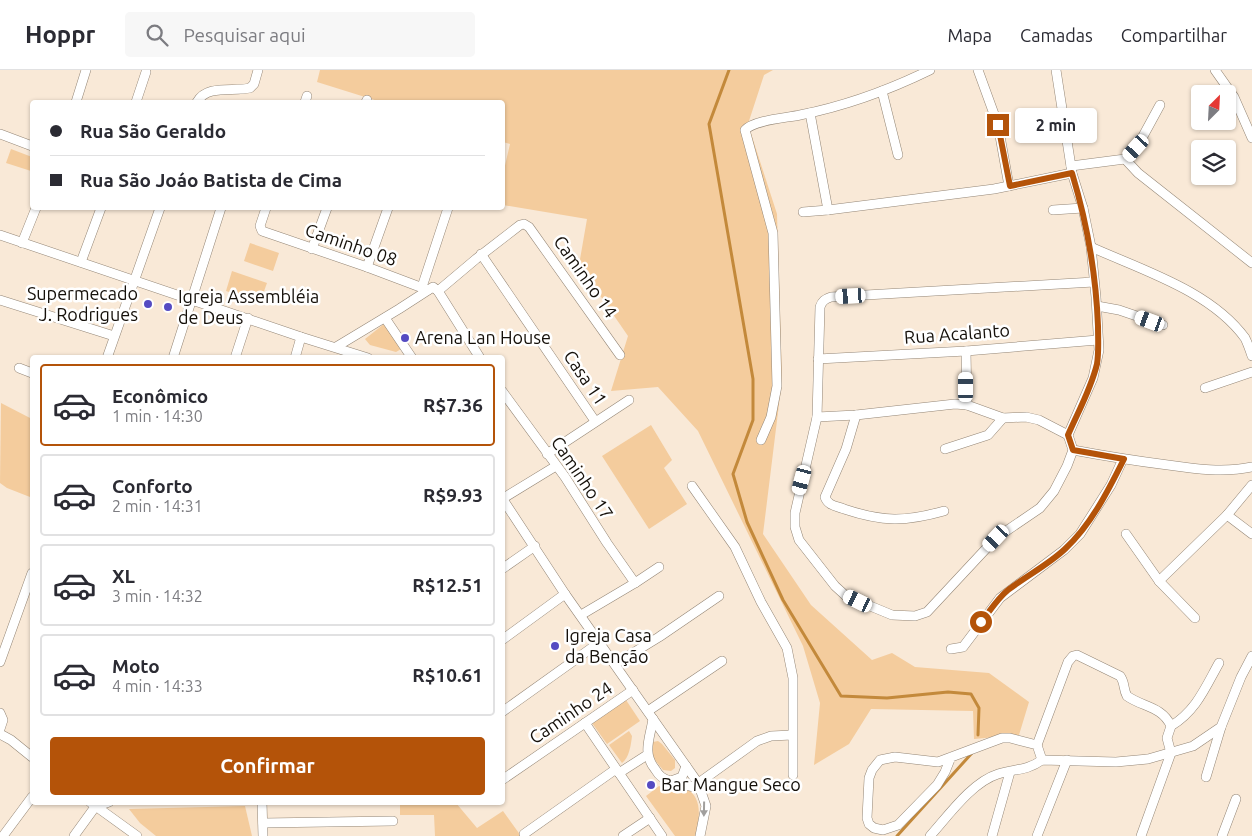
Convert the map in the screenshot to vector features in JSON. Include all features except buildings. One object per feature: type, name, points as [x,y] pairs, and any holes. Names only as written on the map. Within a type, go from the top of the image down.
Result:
[{"type":"street","points":[[77,100],[86,70]]},
{"type":"street","points":[[761,440],[772,417],[777,386],[773,233],[745,130],[747,127],[755,124],[810,113],[882,91],[930,70]]},
{"type":"street","points":[[978,70],[998,125],[1010,186]]},
{"type":"street","points":[[1056,70],[1064,132],[1091,247],[1097,306],[1099,350],[1093,378],[1068,435],[1073,450],[1058,485],[1040,508],[996,538],[927,612],[904,617],[892,615],[846,596],[835,586],[799,540],[795,527],[795,513],[817,417],[820,307],[825,299],[831,297],[1094,282]]},
{"type":"street","points":[[1215,70],[1234,97],[1252,138]]},
{"type":"street","points":[[137,100],[146,72]]},
{"type":"street","points":[[199,100],[210,91],[250,88],[257,74]]},
{"type":"street","points":[[882,91],[898,155]]},
{"type":"street","points":[[803,212],[1010,186],[1072,169],[1125,160],[1142,138],[1160,105]]},
{"type":"street","points":[[810,113],[828,210]]},
{"type":"street","points":[[0,134],[30,145]]},
{"type":"street","points":[[1125,160],[1138,173],[1252,263]]},
{"type":"street","points":[[1053,210],[1083,208]]},
{"type":"street","points":[[22,243],[35,210]]},
{"type":"street","points":[[81,262],[100,210]]},
{"type":"street","points":[[108,355],[159,210]]},
{"type":"street","points":[[174,355],[220,210]]},
{"type":"street","name":"Caminho 08","points":[[265,210],[260,228],[262,231],[430,289]]},
{"type":"street","points":[[312,248],[326,210]]},
{"type":"street","points":[[368,267],[387,210]]},
{"type":"street","points":[[448,210],[430,289],[478,355]]},
{"type":"street","name":"Caminho 14","points":[[481,254],[520,225],[524,224],[530,227],[620,355]]},
{"type":"street","points":[[0,235],[359,355]]},
{"type":"street","points":[[1091,247],[1174,284],[1211,306],[1227,319],[1244,338],[1252,356]]},
{"type":"street","points":[[336,347],[385,318],[481,254]]},
{"type":"street","name":"Casa 11","points":[[481,254],[595,421]]},
{"type":"street","points":[[0,300],[114,336]]},
{"type":"street","points":[[1097,306],[1119,310],[1163,326]]},
{"type":"street","points":[[236,355],[248,318]]},
{"type":"street","points":[[385,318],[410,355]]},
{"type":"street","points":[[296,355],[301,337]]},
{"type":"street","name":"Rua Acalanto","points":[[818,359],[966,351],[1098,340]]},
{"type":"street","points":[[966,351],[966,405]]},
{"type":"street","points":[[19,368],[30,372]]},
{"type":"street","points":[[1205,388],[1252,372]]},
{"type":"street","name":"Caminho 17","points":[[505,395],[556,466],[635,583]]},
{"type":"street","points":[[547,454],[629,400]]},
{"type":"street","points":[[817,417],[856,415],[944,404],[966,405],[1003,418],[1026,417],[1039,420],[1068,435]]},
{"type":"street","points":[[856,415],[846,449],[825,497],[826,501],[853,512],[886,520],[916,519],[944,511]]},
{"type":"street","points":[[945,449],[988,435],[1003,418]]},
{"type":"street","points":[[1073,450],[1124,459],[1227,471],[1252,467]]},
{"type":"street","points":[[951,649],[963,647],[1000,598],[1064,550],[1080,534],[1111,485],[1124,459]]},
{"type":"street","points":[[505,498],[556,466]]},
{"type":"street","points":[[1160,582],[1227,515],[1252,485]]},
{"type":"street","points":[[692,486],[735,547],[761,602],[787,648],[793,678],[792,775]]},
{"type":"street","points":[[505,502],[566,594],[698,783],[706,806],[700,836]]},
{"type":"street","points":[[1227,515],[1252,534]]},
{"type":"street","points":[[1126,534],[1160,582],[1194,618]]},
{"type":"street","points":[[505,567],[535,546]]},
{"type":"street","points":[[581,615],[658,567]]},
{"type":"street","points":[[0,662],[30,579]]},
{"type":"street","points":[[505,638],[566,594]]},
{"type":"street","points":[[615,664],[719,596]]},
{"type":"street","points":[[505,710],[600,642]]},
{"type":"street","points":[[1042,760],[1037,745],[1068,662],[1074,655],[1120,676],[1124,681],[1127,696],[1156,709],[1167,719],[1171,726]]},
{"type":"street","points":[[722,661],[651,715],[647,755],[650,764],[661,777],[693,787],[757,741],[771,736],[792,735]]},
{"type":"street","points":[[1206,777],[1221,727],[1241,677],[1251,662]]},
{"type":"street","points":[[1141,836],[1171,753],[1167,738],[1171,726],[1183,719],[1196,705],[1219,663]]},
{"type":"street","name":"Caminho 24","points":[[505,778],[633,690]]},
{"type":"street","points":[[0,713],[3,720],[0,729]]},
{"type":"street","points":[[585,723],[662,836]]},
{"type":"street","points":[[930,836],[973,790],[999,774],[1033,767],[1042,760],[1116,762],[1148,759],[1193,746],[1221,727]]},
{"type":"street","points":[[0,734],[30,755]]},
{"type":"street","points":[[951,757],[937,785],[898,826],[882,830],[874,828],[869,824],[867,818],[869,778],[872,770],[880,760],[895,757],[938,762],[951,757],[1002,738],[1010,738],[1037,745]]},
{"type":"street","points":[[524,834],[618,771],[647,755]]},
{"type":"street","points":[[1037,836],[1068,760]]},
{"type":"street","points":[[671,781],[682,777],[686,766]]},
{"type":"street","points":[[992,836],[1010,772]]},
{"type":"street","points":[[1222,836],[1236,799]]},
{"type":"street","points":[[3,836],[30,800]]},
{"type":"street","points":[[74,836],[91,805]]},
{"type":"street","points":[[93,805],[137,836]]},
{"type":"street","points":[[262,805],[263,836]]},
{"type":"street","points":[[623,836],[650,818]]},
{"type":"street","points":[[263,823],[393,820]]},
{"type":"shaded area","points":[[320,70],[773,70],[764,75],[748,124],[777,214],[782,380],[763,534],[811,605],[872,660],[892,653],[915,667],[989,673],[1029,702],[1019,735],[974,739],[973,711],[871,709],[849,744],[814,765],[820,703],[803,646],[698,431],[658,387],[611,391],[628,336],[579,265],[587,219],[505,205],[505,165],[510,144],[505,143],[505,100],[375,100],[317,82]]},
{"type":"shaded area","points":[[11,149],[30,156],[30,171],[6,163]]},
{"type":"shaded area","points":[[250,243],[279,253],[273,271],[244,261]]},
{"type":"shaded area","points":[[232,271],[267,283],[260,302],[226,291]]},
{"type":"shaded area","points":[[384,324],[403,348],[396,352],[370,345],[365,339]]},
{"type":"shaded area","points":[[1,403],[30,418],[30,497],[7,488],[0,483]]},
{"type":"shaded area","points":[[651,425],[672,460],[664,468],[687,504],[649,529],[602,456]]},
{"type":"shaded area","points":[[626,700],[640,721],[607,744],[592,723]]},
{"type":"shaded area","points":[[629,731],[632,736],[630,747],[628,755],[622,763],[609,745]]},
{"type":"shaded area","points":[[658,741],[675,760],[675,768],[671,771],[663,770],[650,754],[653,742]]},
{"type":"shaded area","points":[[659,786],[664,788],[678,786],[692,793],[696,799],[699,813],[696,836],[675,836],[646,796]]},
{"type":"shaded area","points":[[400,805],[458,805],[477,828],[503,811],[521,836],[435,836],[434,815],[400,815]]},
{"type":"shaded area","points":[[245,806],[252,836],[156,836],[140,823],[129,809]]},
{"type":"waterway","points":[[729,70],[709,124],[753,379],[753,420],[733,474],[747,522],[783,600],[841,696],[887,698],[948,692],[971,694],[979,708],[978,735]]},
{"type":"waterway","points":[[897,836],[972,753]]},
{"type":"place","name":"Supermecado J. Rodrigues","points":[[148,304]]},
{"type":"place","name":"Igreja Assembléia de Deus","points":[[168,307]]},
{"type":"place","name":"Arena Lan House","points":[[405,338]]},
{"type":"place","name":"Igreja Casa da Benção","points":[[555,646]]},
{"type":"place","name":"Bar Mangue Seco","points":[[651,785]]},
{"type":"route","points":[[981,622],[1000,598],[1064,550],[1080,534],[1096,511],[1124,459],[1073,450],[1068,435],[1093,378],[1099,350],[1091,247],[1083,208],[1072,173],[1010,186],[998,125]]}]
